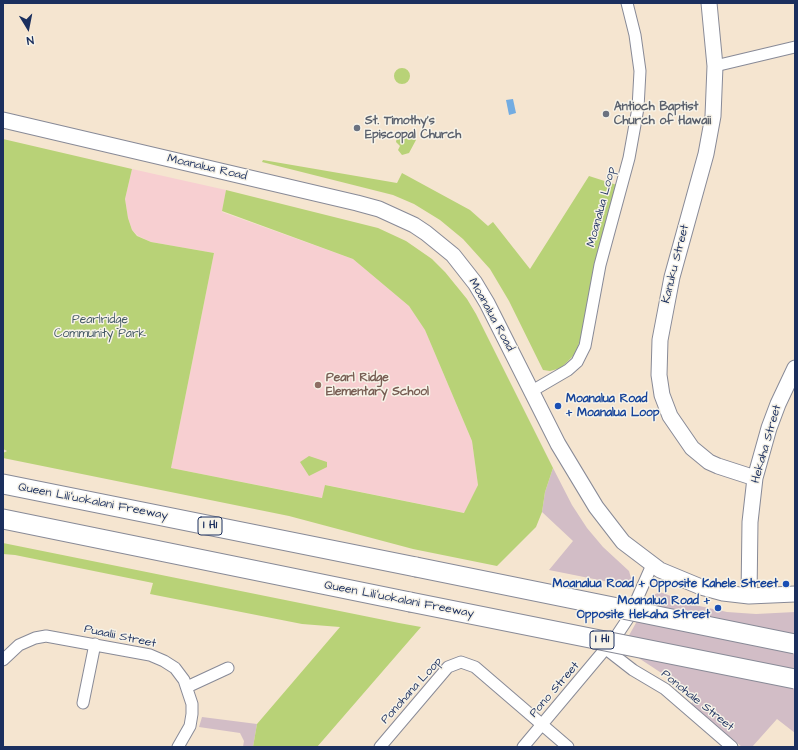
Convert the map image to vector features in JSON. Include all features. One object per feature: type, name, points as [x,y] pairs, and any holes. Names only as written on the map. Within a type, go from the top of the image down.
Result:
[{"type":"highway","name":"Queen Liliʻuokalani Freeway","points":[[3,484],[795,644]]},
{"type":"highway","name":"Queen Liliʻuokalani Freeway","points":[[3,519],[795,679]]},
{"type":"main road","name":"Kanuku Street","points":[[709,3],[715,66],[715,94],[711,132],[672,277],[660,340],[659,374],[662,395],[670,416],[692,448],[701,456],[718,466],[755,478]]},
{"type":"main road","name":"Moanalua Road","points":[[3,120],[357,203],[398,217],[426,233],[464,268],[487,303],[562,450],[604,519],[623,542],[652,565],[701,588],[723,593],[749,596],[795,594]]},
{"type":"main road","name":"Hekaha Street","points":[[749,596],[750,522],[755,478],[769,428],[778,404],[795,368]]},
{"type":"street","name":"Moanalua Loop","points":[[532,391],[568,370],[577,362],[585,346],[600,265],[629,158],[638,108],[640,71],[635,35],[627,3]]},
{"type":"street","points":[[715,66],[795,47]]},
{"type":"street","name":"Pono Street","points":[[523,747],[606,649],[629,616],[652,565]]},
{"type":"street","name":"Puaalii Street","points":[[3,660],[19,645],[35,638],[58,637],[158,658],[175,668],[187,687],[192,714],[187,732],[178,747]]},
{"type":"street","points":[[83,703],[95,644]]},
{"type":"street","name":"Ponohale Street","points":[[606,649],[633,670],[665,689],[732,747]]},
{"type":"street","name":"Ponohana Loop","points":[[380,747],[448,667],[461,662],[475,667],[568,747]]},
{"type":"street","points":[[187,687],[228,668]]},
{"type":"shaded area","name":"Pearl Ridge Elementary School","points":[[132,169],[226,190],[222,212],[353,259],[409,306],[425,330],[472,441],[478,485],[465,513],[326,485],[323,498],[171,468],[214,253],[151,242],[138,236],[132,230],[128,218],[125,199]]},
{"type":"shaded area","points":[[553,468],[572,505],[587,528],[603,547],[629,571],[631,578],[629,586],[549,570],[573,541],[542,512],[545,492]]},
{"type":"shaded area","points":[[660,592],[695,605],[727,612],[756,614],[795,612],[795,733],[777,719],[752,747],[742,747],[691,704],[694,699],[669,678],[628,651],[627,639],[651,596]]},
{"type":"shaded area","points":[[202,717],[257,724],[253,747],[243,747],[244,741],[240,733],[199,727]]},
{"type":"green space","points":[[402,68],[409,73],[410,76],[405,83],[402,84],[395,79],[394,76],[399,69]]},
{"type":"green space","points":[[409,131],[416,140],[409,153],[402,155],[398,150],[400,146],[396,142],[397,137],[401,136],[402,132]]},
{"type":"green space","name":"Pearlridge Community Park","points":[[3,139],[132,169],[125,199],[128,218],[132,230],[137,236],[151,242],[214,253],[171,468],[322,498],[325,485],[464,513],[478,485],[472,441],[425,330],[409,306],[353,259],[222,211],[226,190],[378,228],[406,241],[432,259],[445,272],[467,299],[476,314],[553,468],[545,492],[542,512],[536,527],[497,566],[413,549],[289,516],[3,458],[3,453],[7,451],[3,449]]},
{"type":"green space","points":[[263,160],[397,183],[402,173],[470,210],[488,226],[493,222],[530,269],[589,176],[617,185],[595,262],[584,327],[576,353],[561,368],[550,371],[543,370],[509,301],[490,269],[463,239],[440,220],[414,204],[393,195],[262,162]]},
{"type":"green space","points":[[309,456],[327,462],[327,467],[309,476],[300,462]]},
{"type":"green space","points":[[3,543],[421,627],[317,747],[253,747],[257,724],[340,627],[302,624],[150,594],[153,583],[15,555],[3,554]]},
{"type":"water","points":[[513,99],[516,113],[509,115],[506,100]]},
{"type":"place","name":"Antioch Baptist Church of Hawaii","points":[[606,114]]},
{"type":"place","name":"St. Timothy's Episcopal Church","points":[[357,128]]},
{"type":"place","name":"Pearl Ridge Elementary School","points":[[318,385]]},
{"type":"place","name":"Moanalua Road + Moanalua Loop","points":[[558,406]]},
{"type":"place","name":"Moanalua Road + Opposite Kahele Street","points":[[786,584]]},
{"type":"place","name":"Moanalua Road + Opposite Hekaha Street","points":[[718,608]]}]
